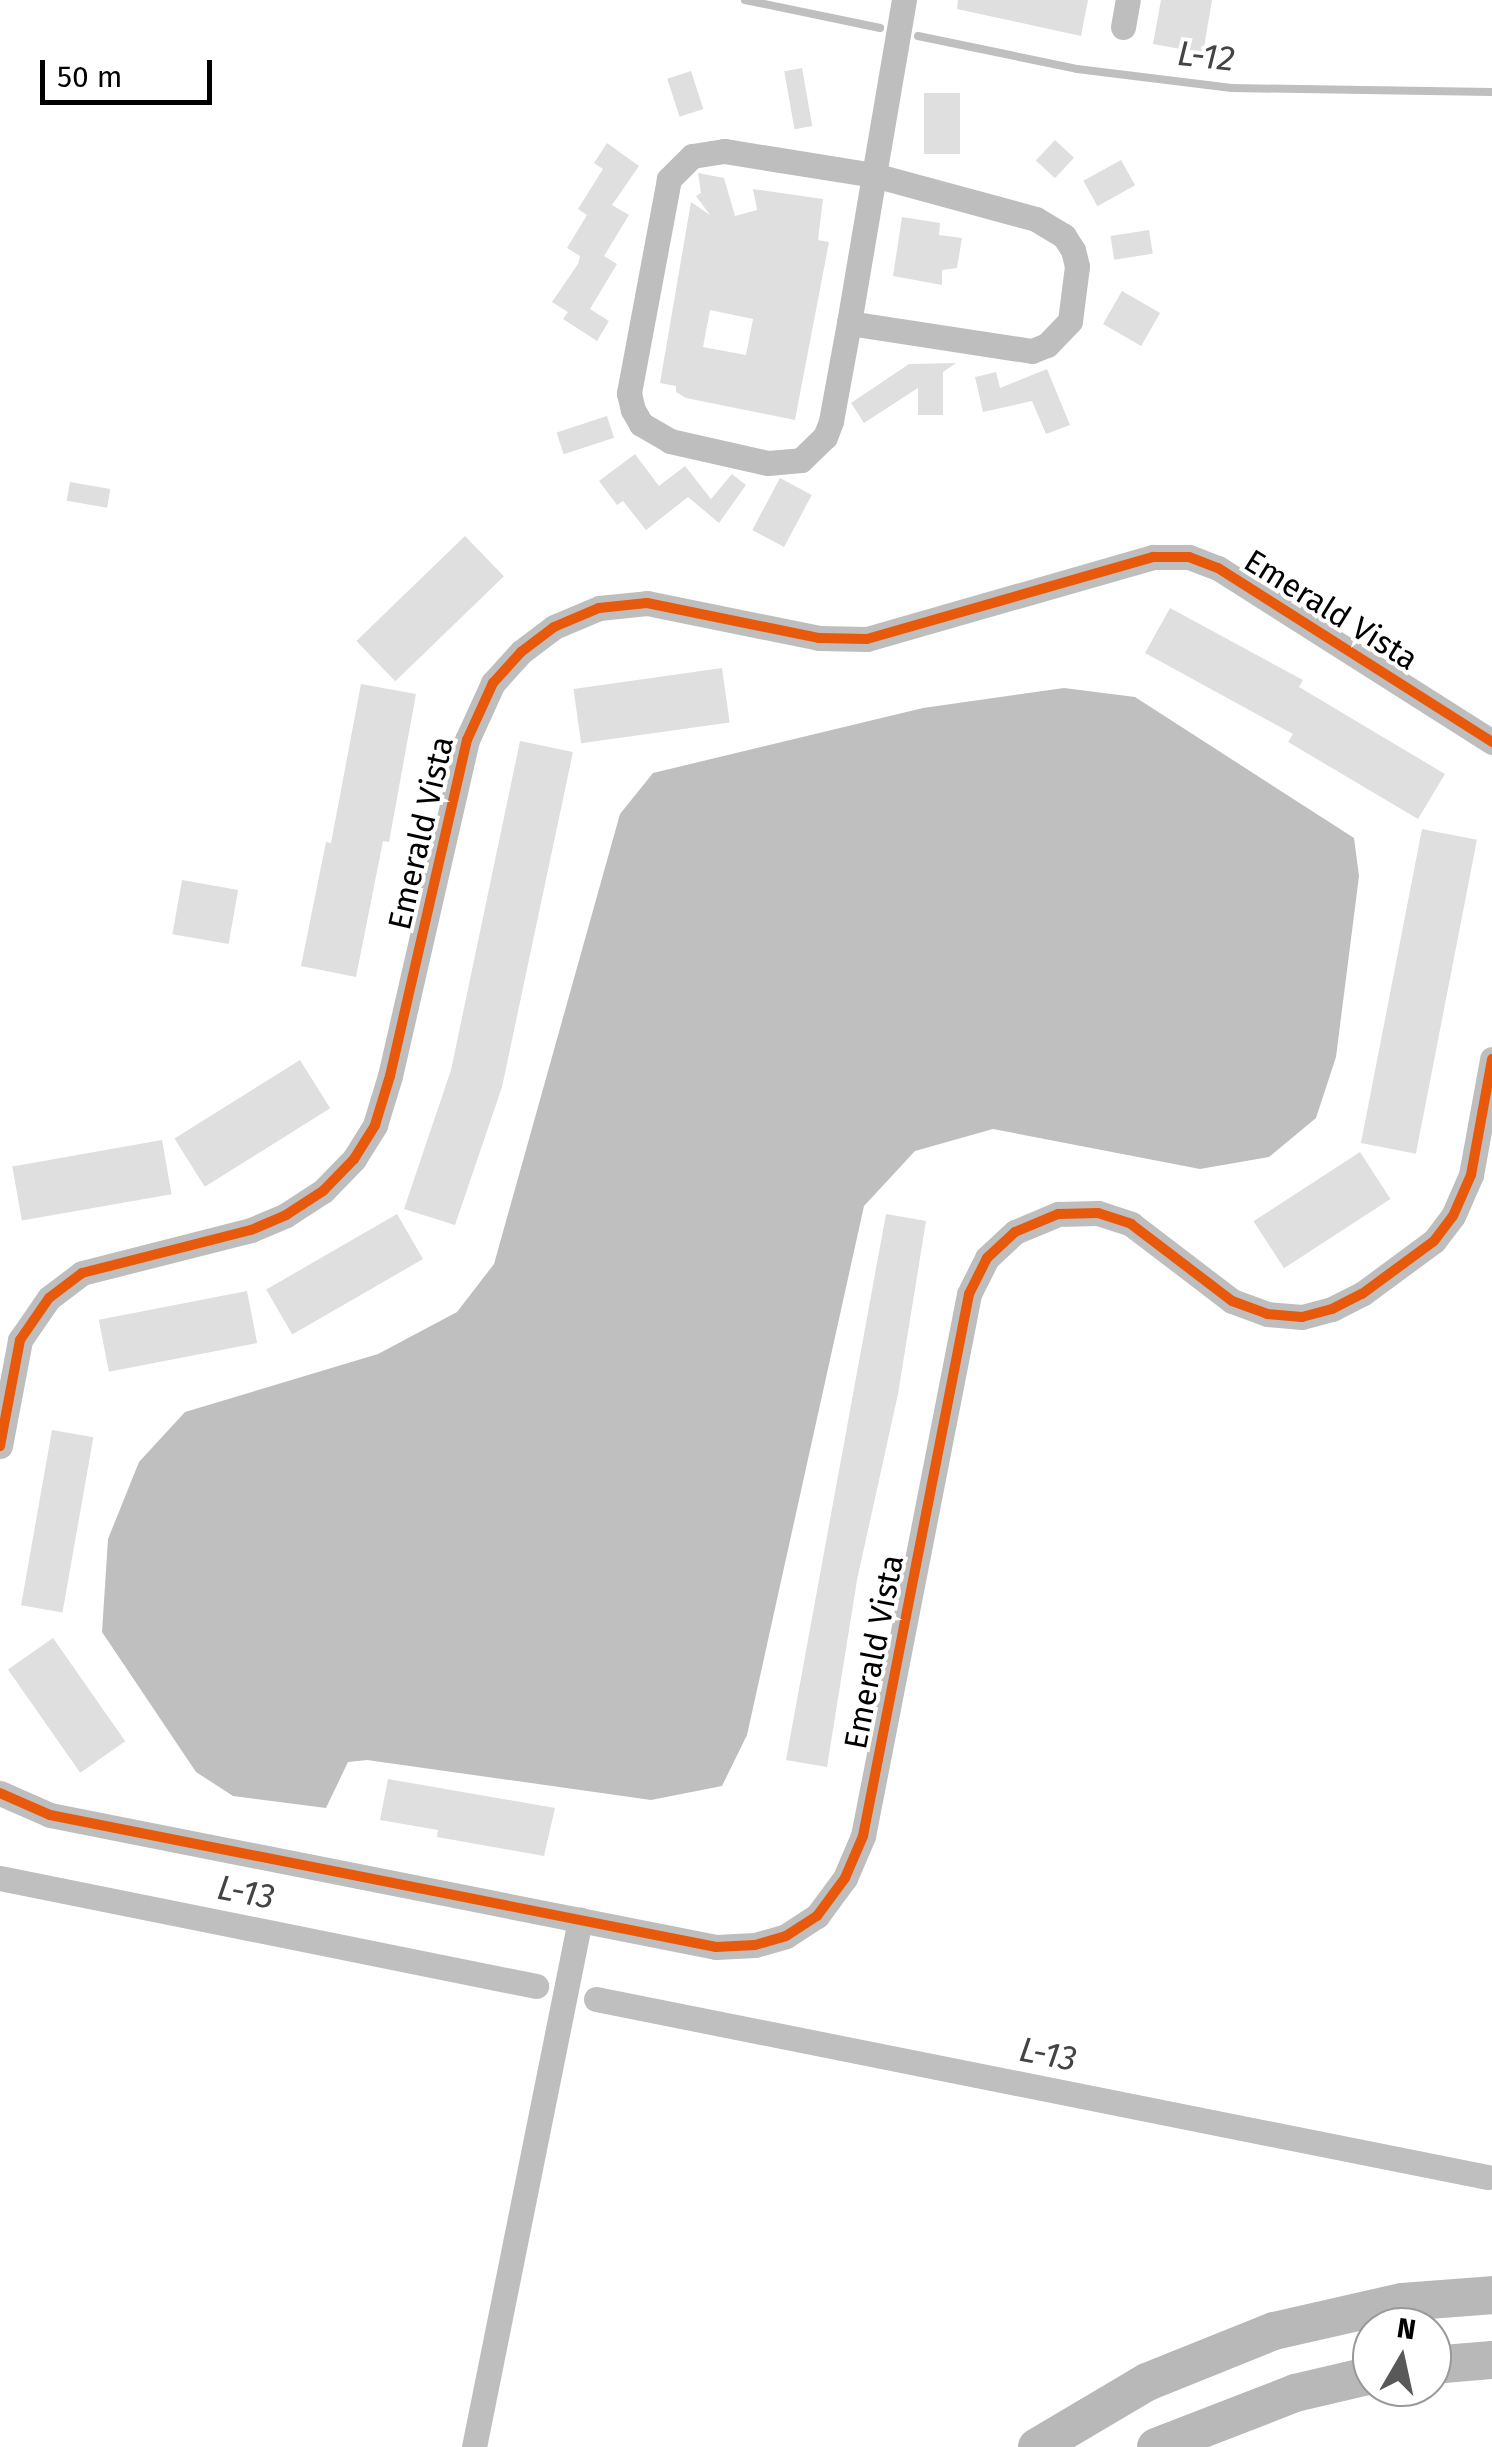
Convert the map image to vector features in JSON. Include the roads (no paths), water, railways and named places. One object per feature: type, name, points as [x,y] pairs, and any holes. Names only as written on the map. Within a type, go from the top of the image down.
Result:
[{"type":"street","points":[[848,322],[1032,351],[1060,335],[1074,306],[1077,266],[1073,250],[1052,225],[874,176],[724,150],[692,156],[669,179],[647,288],[629,393],[641,424],[654,435],[785,464],[801,460],[826,437],[848,322],[874,176],[904,0]]},
{"type":"street","points":[[1123,27],[1128,0]]},
{"type":"street","name":"Emerald Vista","points":[[0,1446],[20,1340],[49,1298],[82,1273],[251,1230],[286,1215],[323,1190],[354,1159],[375,1125],[390,1076],[466,740],[493,683],[521,652],[554,626],[599,608],[647,603],[819,638],[867,639],[1153,557],[1188,557],[1218,568],[1492,742]]},
{"type":"street","name":"Emerald Vista","points":[[0,1793],[50,1815],[716,1947],[755,1945],[786,1936],[818,1916],[845,1878],[864,1836],[969,1294],[987,1258],[1015,1232],[1058,1214],[1098,1213],[1131,1224],[1232,1302],[1267,1314],[1302,1318],[1332,1310],[1362,1294],[1434,1241],[1453,1216],[1471,1175],[1492,1059]]},
{"type":"street","points":[[474,2447],[580,1920]]},
{"type":"street","points":[[1038,2447],[1147,2382],[1274,2332],[1402,2302],[1492,2295]]},
{"type":"street","points":[[1452,2364],[1492,2360]]},
{"type":"street","points":[[1156,2447],[1295,2393],[1352,2380]]},
{"type":"waterway","name":"L-12","points":[[745,0],[880,28]]},
{"type":"waterway","name":"L-12","points":[[918,36],[1077,69],[1232,88],[1492,92]]},
{"type":"waterway","name":"L-13","points":[[0,1878],[536,1986]]},
{"type":"waterway","name":"L-13","points":[[596,1999],[1487,2177]]}]
